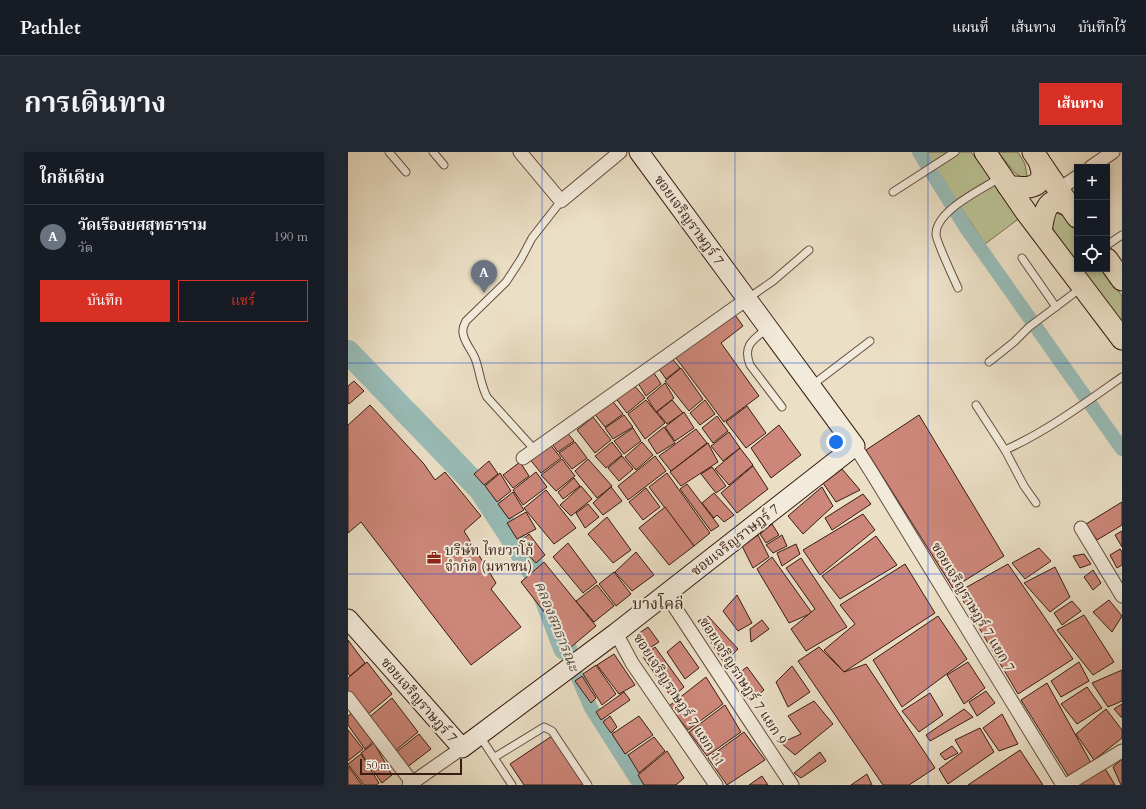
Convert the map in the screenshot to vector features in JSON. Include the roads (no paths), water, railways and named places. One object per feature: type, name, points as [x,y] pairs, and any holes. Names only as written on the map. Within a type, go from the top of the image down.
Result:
[{"type":"main road","points":[[985,152],[1041,231],[1122,339]]},
{"type":"main road","points":[[1005,181],[1023,188],[1032,187],[1039,181],[1042,174],[1036,156]]},
{"type":"main road","points":[[1036,156],[1068,204]]},
{"type":"main road","points":[[1041,231],[1047,207],[1051,202],[1059,201],[1068,204]]},
{"type":"main road","points":[[1110,264],[1122,280]]},
{"type":"street","points":[[525,154],[560,201],[620,152]]},
{"type":"street","name":"ซอยเจริญราษฎร์ 7","points":[[350,625],[462,748],[616,633],[855,446],[639,152]]},
{"type":"street","points":[[1095,164],[1113,152]]},
{"type":"street","points":[[1068,204],[1074,186]]},
{"type":"street","points":[[523,458],[747,299]]},
{"type":"street","name":"ซอยเจริญราษฎร์ 7 แยก 7","points":[[855,446],[1063,785]]},
{"type":"street","points":[[1081,528],[1122,596]]},
{"type":"street","name":"ซอยเจริญราษฎร์ 7 แยก 9","points":[[666,594],[792,785]]},
{"type":"street","name":"ซอยเจริญราษฎร์ 7 แยก 11","points":[[616,633],[632,663],[716,785]]},
{"type":"street","points":[[348,698],[412,784],[462,748]]},
{"type":"street","points":[[1066,785],[1122,751]]},
{"type":"lane","points":[[389,152],[406,172]]},
{"type":"lane","points":[[433,152],[444,164]]},
{"type":"lane","points":[[893,192],[955,152]]},
{"type":"lane","points":[[958,288],[936,235],[940,222],[948,212],[968,198],[1005,181]]},
{"type":"lane","points":[[534,449],[487,397],[482,388],[476,360],[466,344],[463,328],[466,321],[506,282],[521,259],[532,238],[560,201]]},
{"type":"lane","points":[[1110,243],[1122,235]]},
{"type":"lane","points":[[747,299],[773,281],[809,250]]},
{"type":"lane","points":[[1022,258],[1056,308]]},
{"type":"lane","points":[[989,362],[1044,315],[1056,308],[1083,287]]},
{"type":"lane","points":[[769,328],[752,341],[747,349],[747,357],[750,365],[782,406]]},
{"type":"lane","points":[[811,386],[870,341]]},
{"type":"lane","points":[[1005,450],[1026,441],[1122,377]]},
{"type":"lane","points":[[976,405],[1005,450],[1024,486],[1036,503]]},
{"type":"lane","points":[[495,757],[544,727],[552,731],[588,785]]},
{"type":"lane","points":[[479,735],[495,757],[512,785]]},
{"type":"waterway","points":[[919,152],[966,228],[1122,449]]},
{"type":"waterway","name":"คลองสาธารณะ","points":[[348,352],[481,490],[539,579],[565,648]]},
{"type":"waterway","name":"คลองสาธารณะ","points":[[565,648],[591,708],[640,785]]},
{"type":"place","name":"วัดเรืองยศสุทธาราม","points":[[484,293]]},
{"type":"place","name":"บริษัท ไทยวาโก้ จำกัด (มหาชน)","points":[[434,558]]},
{"type":"district","name":"บางโคล่","points":[[658,604]]}]
